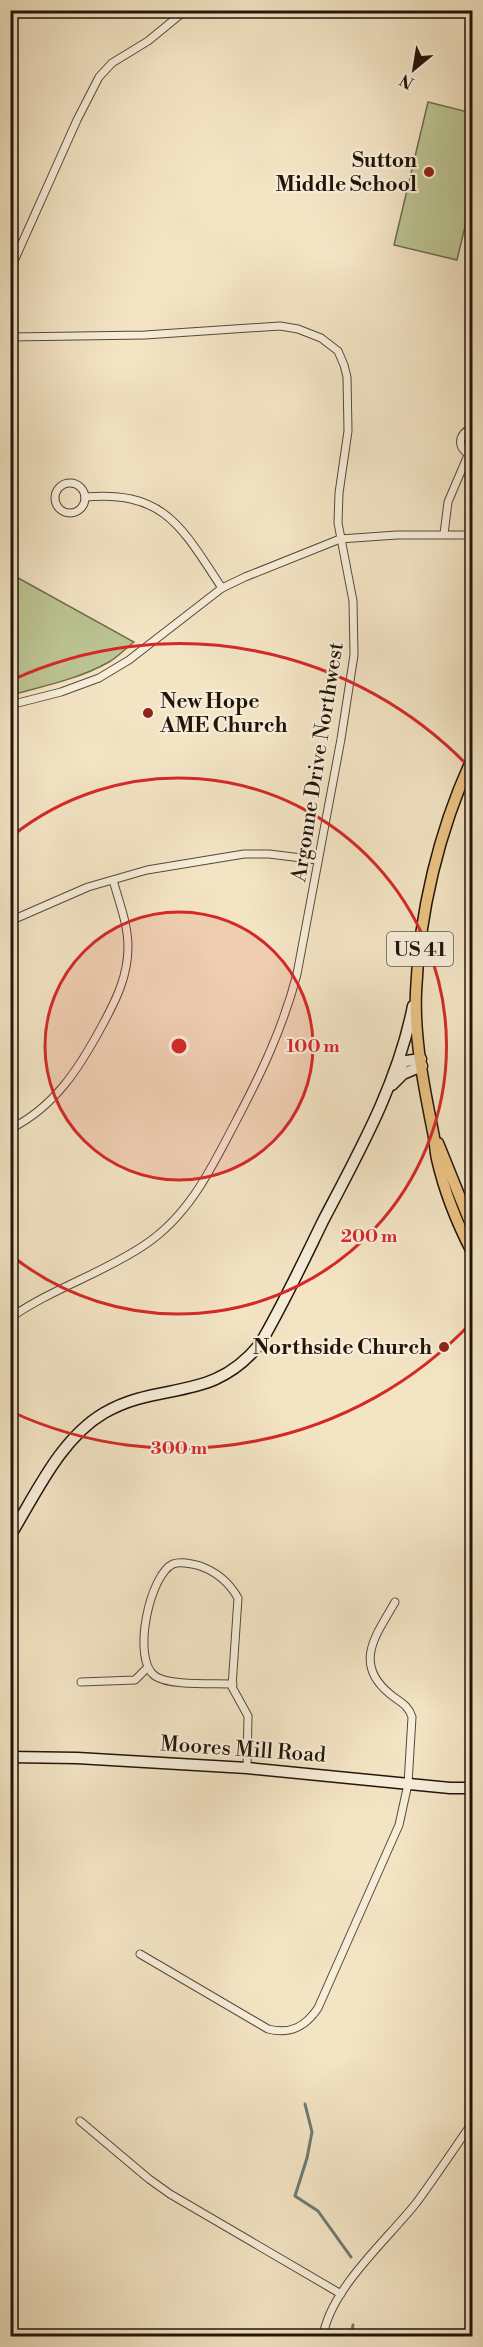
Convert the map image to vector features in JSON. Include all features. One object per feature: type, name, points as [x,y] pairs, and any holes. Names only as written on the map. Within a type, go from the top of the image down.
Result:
[{"type":"main road","name":"US 41","points":[[472,759],[444,834],[430,886],[420,947],[416,994],[421,1062],[437,1158],[445,1187],[472,1252]]},
{"type":"main road","name":"US 41","points":[[434,1134],[445,1156],[472,1227]]},
{"type":"street","points":[[10,270],[77,120],[99,78],[112,63],[148,41],[186,10]]},
{"type":"street","points":[[462,10],[472,14]]},
{"type":"street","name":"Argonne Drive Northwest","points":[[10,337],[146,335],[280,326],[298,329],[321,338],[338,351],[347,377],[348,431],[338,507],[340,539],[353,601],[354,655],[341,739],[297,974],[284,1018],[258,1079],[197,1193],[174,1221],[146,1244],[124,1258],[42,1298],[10,1318]]},
{"type":"street","points":[[444,534],[448,502],[470,455],[460,444],[461,436],[472,428]]},
{"type":"street","points":[[69,483],[80,487],[85,497],[81,508],[71,512],[60,509],[55,498],[59,488],[69,483]]},
{"type":"street","points":[[85,497],[103,495],[134,499],[165,513],[184,532],[222,588]]},
{"type":"street","points":[[10,705],[61,692],[99,678],[115,669],[222,588],[245,576],[340,539],[397,535],[472,535]]},
{"type":"street","points":[[10,921],[88,887],[147,870],[244,854],[269,854],[318,860]]},
{"type":"street","points":[[10,1129],[37,1113],[68,1082],[86,1056],[119,992],[126,968],[128,948],[126,927],[113,880]]},
{"type":"street","points":[[10,1536],[60,1455],[75,1436],[94,1419],[128,1403],[199,1386],[219,1378],[250,1355],[267,1331],[356,1159],[388,1090],[405,1041],[416,994]]},
{"type":"street","points":[[395,1070],[406,1061],[421,1062]]},
{"type":"street","points":[[388,1090],[403,1074],[421,1062]]},
{"type":"street","points":[[233,1684],[172,1681],[156,1677],[147,1668],[143,1651],[144,1627],[159,1577],[171,1565],[179,1562],[194,1564],[219,1575],[233,1588],[238,1598],[233,1684],[236,1696],[248,1716],[247,1768]]},
{"type":"street","points":[[140,1954],[268,2029],[286,2031],[303,2025],[318,2008],[404,1809],[408,1784],[412,1717],[410,1710],[377,1680],[370,1660],[373,1639],[395,1602]]},
{"type":"street","points":[[81,1682],[135,1680],[147,1668]]},
{"type":"street","name":"Moores Mill Road","points":[[10,1757],[77,1758],[247,1768],[472,1788]]},
{"type":"street","points":[[80,2121],[148,2179],[170,2194],[341,2294]]},
{"type":"street","points":[[323,2337],[327,2320],[341,2294],[417,2202],[472,2123]]},
{"type":"green space","points":[[428,102],[472,113],[472,197],[457,260],[394,245]]},
{"type":"green space","points":[[11,574],[134,642],[98,668],[61,682],[11,695]]},
{"type":"waterway","points":[[305,2104],[312,2132],[307,2158],[295,2196],[318,2211],[351,2257]]},
{"type":"waterway","points":[[351,2336],[353,2325]]},
{"type":"place","name":"Sutton Middle School","points":[[429,172]]},
{"type":"place","name":"New Hope AME Church","points":[[148,713]]},
{"type":"place","name":"Northside Church","points":[[444,1347]]}]
